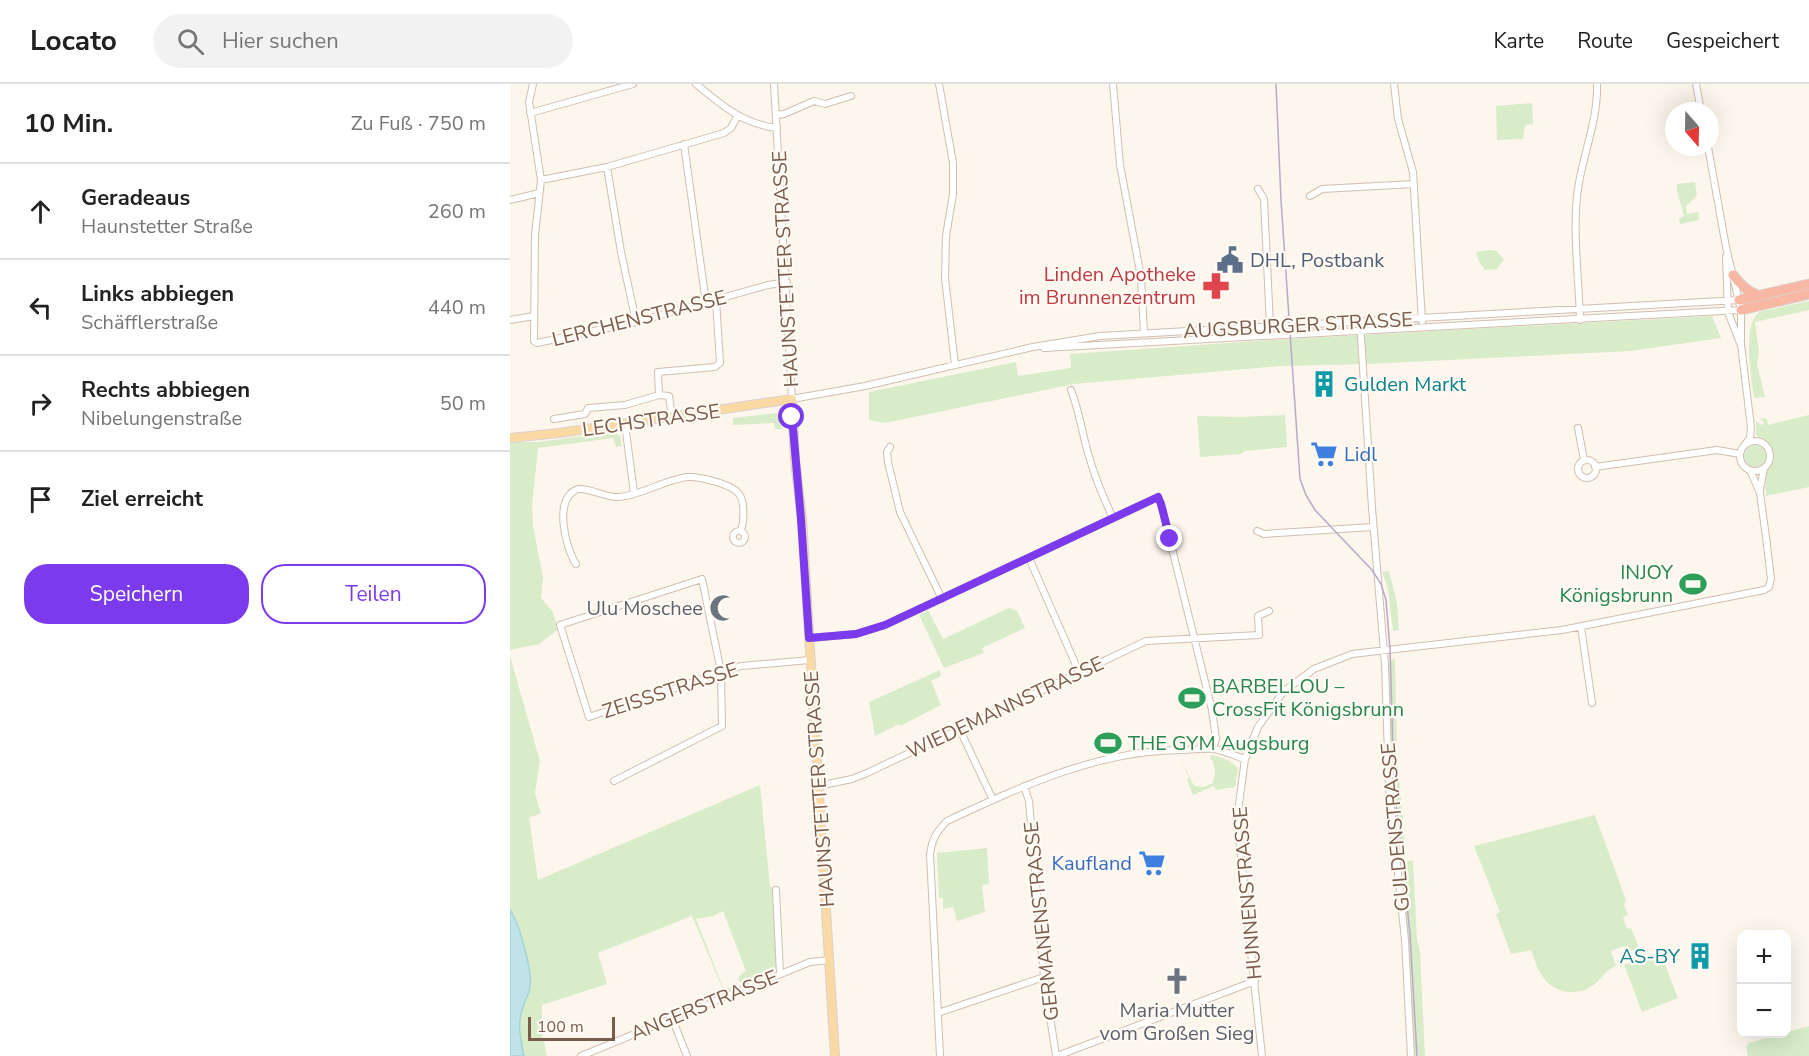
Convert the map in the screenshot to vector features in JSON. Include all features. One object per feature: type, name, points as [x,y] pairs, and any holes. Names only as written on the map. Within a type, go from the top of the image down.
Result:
[{"type":"highway","points":[[1734,275],[1741,285],[1759,296]]},
{"type":"highway","points":[[1739,300],[1809,284]]},
{"type":"highway","points":[[1741,310],[1809,294]]},
{"type":"main road","name":"LECHSTRASSE","points":[[510,438],[625,424],[792,399]]},
{"type":"main road","name":"HAUNSTETTER STRASSE","points":[[792,399],[835,1056]]},
{"type":"street","name":"LERCHENSTRASSE","points":[[533,84],[529,102],[541,180],[534,266],[534,341],[537,343],[636,322],[768,285],[787,282]]},
{"type":"street","points":[[530,113],[633,84]]},
{"type":"street","points":[[696,84],[737,117],[753,124],[777,128]]},
{"type":"street","name":"HAUNSTETTER STRASSE","points":[[774,84],[792,399]]},
{"type":"street","points":[[939,84],[953,163],[952,194],[946,236],[945,278],[955,365]]},
{"type":"street","points":[[1113,84],[1120,165],[1141,279],[1144,333]]},
{"type":"street","points":[[1394,84],[1395,103],[1411,159],[1414,184],[1423,328]]},
{"type":"street","points":[[1580,320],[1575,209],[1579,178],[1593,126],[1597,84]]},
{"type":"street","points":[[1696,84],[1699,102]]},
{"type":"street","points":[[776,115],[784,114],[814,101],[825,104],[851,96]]},
{"type":"street","points":[[541,180],[607,166],[724,133],[731,128],[737,117]]},
{"type":"street","points":[[684,144],[706,303]]},
{"type":"street","points":[[1710,156],[1726,248]]},
{"type":"street","points":[[607,166],[621,252],[636,322]]},
{"type":"street","points":[[1310,196],[1322,189],[1414,184]]},
{"type":"street","points":[[1258,189],[1264,199],[1270,326]]},
{"type":"street","points":[[510,200],[539,193]]},
{"type":"street","name":"HUNNENSTRASSE","points":[[1262,1056],[1237,819],[1245,759],[1258,728],[1284,691],[1314,669],[1340,657],[1581,627],[1700,604],[1767,588],[1771,579],[1760,493],[1750,470],[1743,464],[1742,450],[1750,438],[1751,427],[1741,345],[1741,310],[1726,248]]},
{"type":"street","name":"HUNNENSTRASSE","points":[[1726,248],[1728,312],[1741,345]]},
{"type":"street","points":[[659,395],[658,372],[715,367],[720,363],[716,300]]},
{"type":"street","name":"AUGSBURGER STRASSE","points":[[792,399],[1070,340],[1144,333],[1739,300]]},
{"type":"street","name":"AUGSBURGER STRASSE","points":[[1017,351],[1741,310]]},
{"type":"street","points":[[510,320],[534,316]]},
{"type":"street","name":"GULDENSTRASSE","points":[[1360,321],[1383,650],[1389,787],[1405,940],[1411,1056]]},
{"type":"street","points":[[1071,390],[1077,404],[1095,477],[1113,518]]},
{"type":"street","points":[[554,419],[585,414],[588,408],[625,405],[659,395],[669,396],[672,417]]},
{"type":"street","points":[[625,424],[634,493]]},
{"type":"street","name":"HUNNENSTRASSE","points":[[1751,427],[1756,438],[1770,453],[1764,468],[1760,493]]},
{"type":"street","points":[[1578,428],[1584,460]]},
{"type":"street","points":[[1595,468],[1717,450],[1742,450],[1752,442],[1761,443]]},
{"type":"street","points":[[890,447],[887,452],[888,462],[900,512],[942,599]]},
{"type":"street","points":[[1584,460],[1590,461],[1595,468],[1593,476],[1582,477],[1577,469],[1584,460]]},
{"type":"street","points":[[1750,470],[1757,471],[1764,468]]},
{"type":"street","points":[[576,564],[570,554],[565,531],[564,503],[568,494],[573,490],[584,488],[612,496],[634,493],[687,477],[701,478],[736,490],[741,497],[743,525],[741,530]]},
{"type":"street","points":[[809,638],[856,634],[903,618],[1158,497],[1216,731],[1213,749]]},
{"type":"street","points":[[1257,531],[1264,534],[1373,527]]},
{"type":"street","points":[[1029,558],[1079,672]]},
{"type":"street","name":"ZEISSSTRASSE","points":[[721,672],[702,579],[560,625],[589,717],[741,666],[810,660]]},
{"type":"street","name":"WIEDEMANNSTRASSE","points":[[818,786],[852,779],[867,773],[1146,641],[1259,635],[1258,616],[1269,610]]},
{"type":"street","points":[[1581,627],[1592,703]]},
{"type":"street","points":[[614,781],[722,726],[721,672]]},
{"type":"street","points":[[959,728],[993,800]]},
{"type":"street","points":[[940,1056],[932,845],[939,829],[947,821],[1024,786],[1077,768],[1133,753],[1148,750],[1213,749],[1245,759]]},
{"type":"street","name":"GERMANENSTRASSE","points":[[1024,786],[1029,801],[1044,977],[1057,1056]]},
{"type":"street","points":[[776,890],[780,974]]},
{"type":"street","name":"ANGERSTRASSE","points":[[580,1055],[810,962],[829,960]]},
{"type":"street","points":[[938,1013],[1044,977]]},
{"type":"street","points":[[1057,1056],[1254,981]]},
{"type":"street","points":[[672,1018],[687,1056]]},
{"type":"green space","points":[[1532,103],[1533,124],[1525,125],[1523,139],[1497,140],[1496,106]]},
{"type":"green space","points":[[1695,182],[1697,196],[1686,206],[1687,214],[1698,212],[1699,220],[1680,224],[1679,218],[1684,216],[1677,184]]},
{"type":"green space","points":[[1496,251],[1504,259],[1497,269],[1485,270],[1476,252]]},
{"type":"green space","points":[[1809,301],[1809,310],[1755,322],[1759,352],[1757,364],[1765,397],[1754,398],[1749,340],[1754,319],[1759,312]]},
{"type":"green space","points":[[1712,316],[1721,338],[1631,351],[1281,366],[1074,384],[885,423],[869,420],[869,392],[1016,362],[1018,376],[1071,368],[1070,354],[1271,340]]},
{"type":"green space","points":[[777,413],[781,418],[782,429],[775,429],[774,423],[733,425],[733,418]]},
{"type":"green space","points":[[1285,415],[1287,447],[1200,457],[1197,416]]},
{"type":"green space","points":[[1809,415],[1809,487],[1766,496],[1765,475],[1772,463],[1772,451],[1769,445],[1756,435],[1756,421],[1761,425],[1764,423],[1760,418],[1767,419],[1768,425]]},
{"type":"green space","points":[[614,432],[620,436],[622,446],[616,447],[613,438],[538,448],[532,507],[533,526],[543,577],[541,598],[552,611],[559,629],[539,644],[510,650],[510,442],[538,442]]},
{"type":"green space","points":[[1755,445],[1763,448],[1766,456],[1763,464],[1755,467],[1747,464],[1744,456],[1747,448]]},
{"type":"green space","points":[[1389,571],[1397,603],[1399,630],[1393,631],[1388,588],[1382,572]]},
{"type":"green space","points":[[1009,608],[1017,611],[1025,628],[982,648],[984,653],[944,668],[919,615],[928,610],[943,639]]},
{"type":"green space","points":[[510,656],[540,761],[535,793],[541,813],[529,818],[538,880],[760,785],[770,886],[776,890],[779,974],[747,985],[739,981],[739,976],[746,971],[723,911],[714,916],[696,919],[724,990],[734,986],[739,989],[725,994],[692,916],[598,953],[607,984],[542,1005],[542,1031],[547,1056],[524,1056],[519,1021],[529,991],[530,980],[521,937],[510,910]]},
{"type":"green space","points":[[1395,658],[1397,751],[1406,856],[1399,856],[1392,771],[1388,663]]},
{"type":"green space","points":[[940,670],[941,676],[931,681],[941,705],[875,736],[869,702]]},
{"type":"green space","points":[[1178,754],[1194,786],[1204,787],[1213,783],[1215,773],[1213,761],[1210,760],[1211,755],[1229,761],[1238,769],[1235,787],[1216,790],[1214,786],[1193,795],[1187,780],[1189,778]]},
{"type":"green space","points":[[1595,815],[1626,900],[1624,904],[1628,915],[1623,917],[1627,929],[1631,928],[1639,948],[1626,953],[1624,946],[1611,951],[1616,966],[1586,989],[1565,992],[1552,986],[1542,976],[1531,950],[1511,954],[1496,914],[1500,912],[1474,846]]},
{"type":"green space","points":[[987,848],[989,884],[982,885],[985,912],[957,921],[953,907],[943,909],[943,898],[939,898],[937,853]]},
{"type":"green space","points":[[1413,860],[1425,1056],[1414,1056],[1406,918],[1400,864]]},
{"type":"green space","points":[[1660,952],[1678,998],[1642,1012],[1624,965]]},
{"type":"green space","points":[[1809,1026],[1809,1056],[1748,1056],[1746,1047],[1749,1043],[1767,1038],[1791,1038],[1791,1031]]},
{"type":"water","points":[[510,910],[524,948],[530,980],[520,1022],[524,1056],[510,1056]]},
{"type":"tram line","points":[[1276,84],[1281,200],[1300,479],[1315,510],[1372,570],[1381,584],[1386,600],[1390,649],[1394,784],[1410,934],[1417,1056]]},
{"type":"place","name":"DHL, Postbank","points":[[1230,260]]},
{"type":"place","name":"Linden Apotheke im Brunnenzentrum","points":[[1216,286]]},
{"type":"place","name":"Gulden Markt","points":[[1324,384]]},
{"type":"place","name":"Lidl","points":[[1324,454]]},
{"type":"place","name":"INJOY Königsbrunn","points":[[1693,584]]},
{"type":"place","name":"Ulu Moschee","points":[[723,608]]},
{"type":"place","name":"BARBELLOU – CrossFit Königsbrunn","points":[[1192,698]]},
{"type":"place","name":"THE GYM Augsburg","points":[[1108,743]]},
{"type":"place","name":"Kaufland","points":[[1152,863]]},
{"type":"place","name":"AS-BY","points":[[1700,956]]},
{"type":"place","name":"Maria Mutter vom Großen Sieg","points":[[1177,981]]},
{"type":"route","points":[[792,417],[809,638],[856,634],[915,613],[1158,497],[1170,539]]}]
